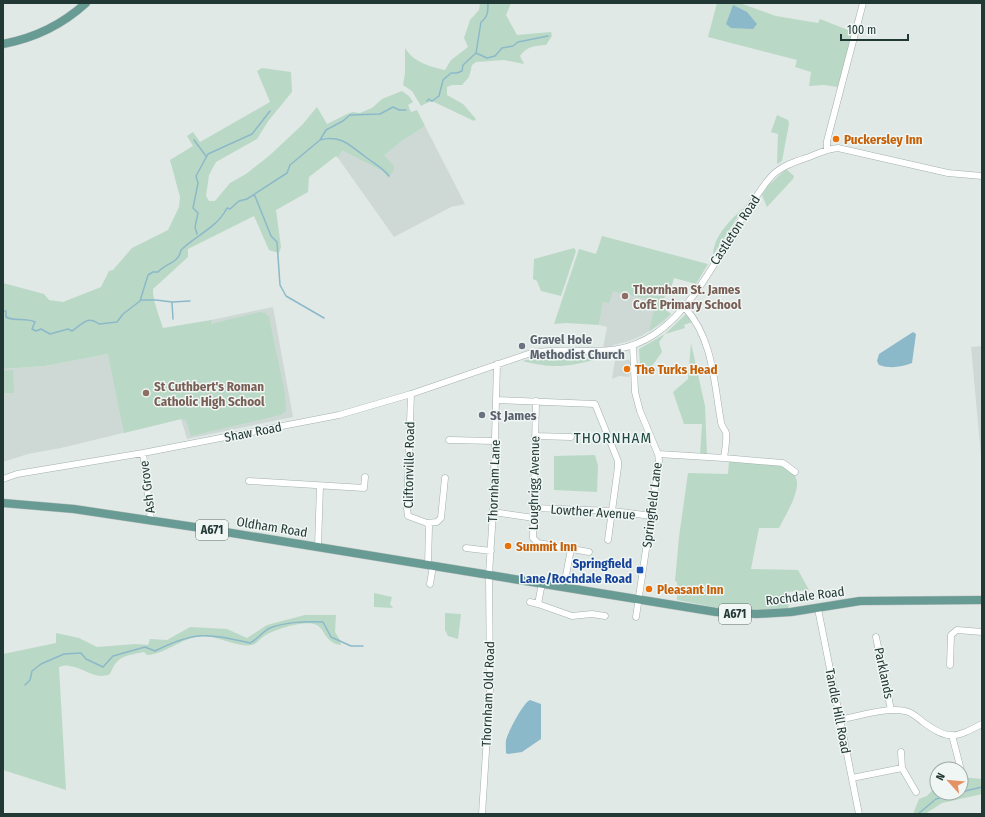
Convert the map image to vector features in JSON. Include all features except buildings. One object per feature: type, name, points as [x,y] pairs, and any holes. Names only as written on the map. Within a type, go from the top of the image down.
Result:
[{"type":"main road","points":[[6,46],[53,27],[86,3]]},
{"type":"main road","name":"Oldham Road","points":[[3,504],[67,508],[151,520],[489,574]]},
{"type":"main road","name":"Rochdale Road","points":[[489,574],[735,614],[818,609],[860,601],[982,600]]},
{"type":"street","points":[[863,3],[827,141],[827,149],[838,148],[948,173],[982,176]]},
{"type":"street","name":"Castleton Road","points":[[497,364],[531,353],[546,350],[605,352],[633,345],[654,335],[668,325],[685,308],[743,216],[768,180],[784,166],[827,149]]},
{"type":"street","points":[[685,308],[693,317],[699,328],[712,370],[721,424],[726,432],[724,458]]},
{"type":"street","name":"Springfield Lane","points":[[633,345],[635,392],[640,411],[658,454],[659,461],[636,617]]},
{"type":"street","name":"Shaw Road","points":[[3,479],[17,474],[143,453],[333,416],[411,394],[497,364]]},
{"type":"street","name":"Thornham Lane","points":[[489,574],[493,512],[497,364]]},
{"type":"street","name":"Cliftonville Road","points":[[411,394],[407,509],[408,516],[427,523]]},
{"type":"street","points":[[496,400],[595,404],[618,461],[613,511],[608,540]]},
{"type":"street","name":"Loughrigg Avenue","points":[[536,401],[533,538],[535,542],[571,548]]},
{"type":"street","points":[[454,433],[451,440],[495,442]]},
{"type":"street","points":[[535,436],[571,437]]},
{"type":"street","name":"Ash Grove","points":[[143,453],[151,520]]},
{"type":"street","points":[[658,454],[724,458],[783,464],[795,472]]},
{"type":"street","points":[[249,481],[364,488],[365,477]]},
{"type":"street","points":[[430,584],[429,526],[427,523],[437,522],[441,518],[445,478]]},
{"type":"street","points":[[318,546],[320,486]]},
{"type":"street","name":"Lowther Avenue","points":[[534,508],[613,511],[652,516]]},
{"type":"street","points":[[493,512],[534,518]]},
{"type":"street","points":[[466,548],[491,551]]},
{"type":"street","points":[[564,586],[571,548],[590,552]]},
{"type":"street","name":"Thornham Old Road","points":[[482,814],[490,689],[489,574]]},
{"type":"street","points":[[538,604],[542,583]]},
{"type":"street","points":[[530,602],[572,616],[592,614],[605,616]]},
{"type":"street","name":"Tandle Hill Road","points":[[818,609],[859,814]]},
{"type":"street","points":[[950,665],[951,635],[957,630],[982,632]]},
{"type":"street","name":"Parklands","points":[[876,637],[891,710]]},
{"type":"street","points":[[840,720],[891,710],[904,710],[912,713],[934,729],[960,736],[982,724]]},
{"type":"street","points":[[952,735],[959,761]]},
{"type":"street","points":[[901,752],[902,768],[916,792]]},
{"type":"street","points":[[852,778],[902,768]]},
{"type":"shaded area","points":[[425,126],[465,204],[451,207],[394,237],[338,158],[343,151],[382,171],[387,177],[383,155]]},
{"type":"shaded area","name":"Thornham St. James CofE Primary School","points":[[579,249],[672,285],[660,305],[671,314],[664,322],[641,336],[603,348],[607,327],[599,325],[603,302]]},
{"type":"shaded area","name":"St Cuthbert's Roman Catholic High School","points":[[273,307],[293,417],[187,439],[181,419],[61,448],[28,454],[3,462],[3,369],[45,366],[108,354],[211,325],[211,320]]},
{"type":"shaded area","points":[[982,346],[982,456],[981,456],[971,347]]},
{"type":"shaded area","points":[[615,359],[629,360],[631,362],[629,377],[619,376],[612,379]]},
{"type":"green space","points":[[480,3],[511,3],[506,15],[517,35],[551,32],[552,36],[546,45],[531,47],[525,50],[520,56],[524,64],[504,60],[476,62],[472,65],[469,77],[462,85],[452,85],[447,87],[447,95],[463,104],[476,119],[474,121],[434,102],[429,102],[421,106],[412,91],[403,85],[405,73],[405,48],[408,53],[417,60],[445,70],[451,60],[468,47],[464,38],[470,20],[479,10]]},
{"type":"green space","points":[[717,3],[740,3],[776,16],[818,23],[820,19],[853,32],[838,87],[824,85],[809,86],[811,72],[795,67],[797,60],[708,37]]},
{"type":"green space","points":[[262,68],[291,72],[292,92],[269,120],[257,139],[216,162],[209,175],[206,196],[209,201],[215,201],[230,183],[246,174],[270,155],[302,125],[317,107],[327,124],[347,114],[353,112],[360,113],[372,108],[382,99],[402,91],[409,96],[413,102],[408,105],[411,112],[417,110],[425,126],[384,155],[394,166],[394,170],[388,178],[382,171],[343,151],[338,158],[336,156],[309,177],[308,192],[276,210],[281,247],[279,253],[269,250],[254,216],[188,249],[188,257],[153,289],[155,303],[163,328],[211,320],[211,324],[260,312],[265,313],[269,317],[285,394],[286,411],[280,415],[191,436],[186,420],[181,419],[124,433],[108,354],[45,366],[3,369],[3,283],[44,294],[49,300],[63,302],[101,287],[109,271],[113,270],[132,248],[168,230],[179,207],[180,197],[170,160],[193,146],[187,136],[193,132],[200,142],[270,102],[257,71]]},
{"type":"green space","points":[[777,115],[788,120],[789,124],[782,161],[777,164],[778,134],[771,132]]},
{"type":"green space","points":[[786,169],[794,176],[793,179],[767,207],[762,195],[768,186]]},
{"type":"green space","points":[[744,207],[713,255],[716,241],[728,223]]},
{"type":"green space","points":[[602,236],[708,264],[696,284],[674,278],[672,285],[659,305],[671,314],[649,332],[656,301],[613,291],[609,303],[603,302],[599,325],[566,323],[554,324],[579,249],[596,254]]},
{"type":"green space","points":[[574,248],[576,251],[561,296],[541,291],[537,281],[533,279],[534,259]]},
{"type":"green space","points":[[686,314],[695,321],[684,325],[685,328],[665,334]]},
{"type":"green space","points":[[665,334],[659,342],[662,352],[652,366],[637,369],[640,364],[639,349]]},
{"type":"green space","points":[[691,343],[705,406],[707,455],[700,455],[702,424],[684,424],[673,392],[688,379]]},
{"type":"green space","points":[[551,355],[598,359],[560,366],[543,365],[522,361]]},
{"type":"green space","points":[[13,370],[14,393],[3,393],[3,371]]},
{"type":"green space","points":[[595,455],[598,466],[597,492],[554,490],[554,456]]},
{"type":"green space","points":[[729,461],[773,464],[792,473],[797,481],[793,501],[779,528],[759,528],[751,569],[798,570],[809,590],[787,592],[789,609],[746,611],[724,609],[677,600],[677,582],[675,581],[679,537],[688,473],[728,474]]},
{"type":"green space","points":[[374,593],[392,597],[390,604],[393,608],[374,607]]},
{"type":"green space","points":[[445,613],[461,614],[458,639],[448,636],[445,630]]},
{"type":"green space","points":[[305,615],[336,615],[335,632],[341,645],[335,644],[331,641],[321,628],[309,623],[290,626],[270,633],[252,645],[240,645],[207,636],[194,637],[154,654],[147,655],[144,652],[123,657],[116,663],[110,674],[105,676],[94,675],[74,667],[59,667],[66,790],[3,770],[3,654],[56,643],[56,633],[79,638],[97,647],[135,644],[148,645],[150,639],[167,640],[190,627],[227,629],[247,638],[267,625]]},
{"type":"green space","points":[[969,778],[982,779],[982,794],[969,797]]},
{"type":"green space","points":[[929,794],[929,801],[951,801],[942,803],[925,814],[913,814],[919,799]]},
{"type":"water","points":[[733,5],[747,12],[757,24],[753,29],[731,28],[726,24]]},
{"type":"water","points":[[913,332],[916,334],[912,363],[896,367],[879,365],[877,361],[879,354]]},
{"type":"water","points":[[530,700],[541,704],[541,739],[522,752],[508,754],[506,753],[507,737],[520,711]]},
{"type":"waterway","points":[[476,53],[481,22],[488,11],[488,3]]},
{"type":"waterway","points":[[427,101],[429,99],[432,101],[439,96],[443,80],[451,73],[462,71],[463,65],[476,53],[487,58],[495,56],[502,48],[513,46],[518,42],[548,36]]},
{"type":"waterway","points":[[3,311],[6,311],[6,317],[35,322],[32,329],[36,331],[41,329],[50,334],[68,329],[72,331],[88,320],[95,321],[99,324],[117,322],[123,314],[140,301],[148,275],[153,272],[158,272],[178,258],[181,250],[218,221],[227,208],[230,209],[239,201],[247,199],[287,173],[290,165],[320,140],[326,130],[343,121],[350,115],[380,114],[393,107],[399,110],[406,110]]},
{"type":"waterway","points":[[197,234],[195,227],[198,213],[193,208],[198,183],[196,176],[208,154],[252,134],[270,111]]},
{"type":"waterway","points":[[320,140],[334,139],[346,143],[382,168],[389,176]]},
{"type":"waterway","points":[[194,140],[206,156]]},
{"type":"waterway","points":[[253,195],[255,196],[271,236],[277,242],[280,285],[286,296],[324,318]]},
{"type":"waterway","points":[[141,300],[172,302],[190,301]]},
{"type":"waterway","points":[[172,303],[173,319]]},
{"type":"waterway","points":[[25,685],[30,680],[32,671],[41,664],[64,654],[81,653],[86,659],[103,667],[113,656],[145,647],[155,651],[191,637],[223,637],[250,643],[270,628],[296,622],[323,622],[331,637],[351,646],[363,646]]},
{"type":"waterway","points":[[969,790],[982,787]]},
{"type":"waterway","points":[[918,814],[934,801]]},
{"type":"place","name":"Puckersley Inn","points":[[836,139]]},
{"type":"place","name":"Thornham St. James CofE Primary School","points":[[625,296]]},
{"type":"place","name":"Gravel Hole Methodist Church","points":[[522,346]]},
{"type":"place","name":"The Turks Head","points":[[627,369]]},
{"type":"place","name":"St Cuthbert's Roman Catholic High School","points":[[146,393]]},
{"type":"place","name":"St James","points":[[482,415]]},
{"type":"place","name":"Summit Inn","points":[[508,546]]},
{"type":"place","name":"Springfield Lane/Rochdale Road","points":[[640,570]]},
{"type":"place","name":"Pleasant Inn","points":[[649,589]]},
{"type":"district","name":"THORNHAM","points":[[613,438]]}]
